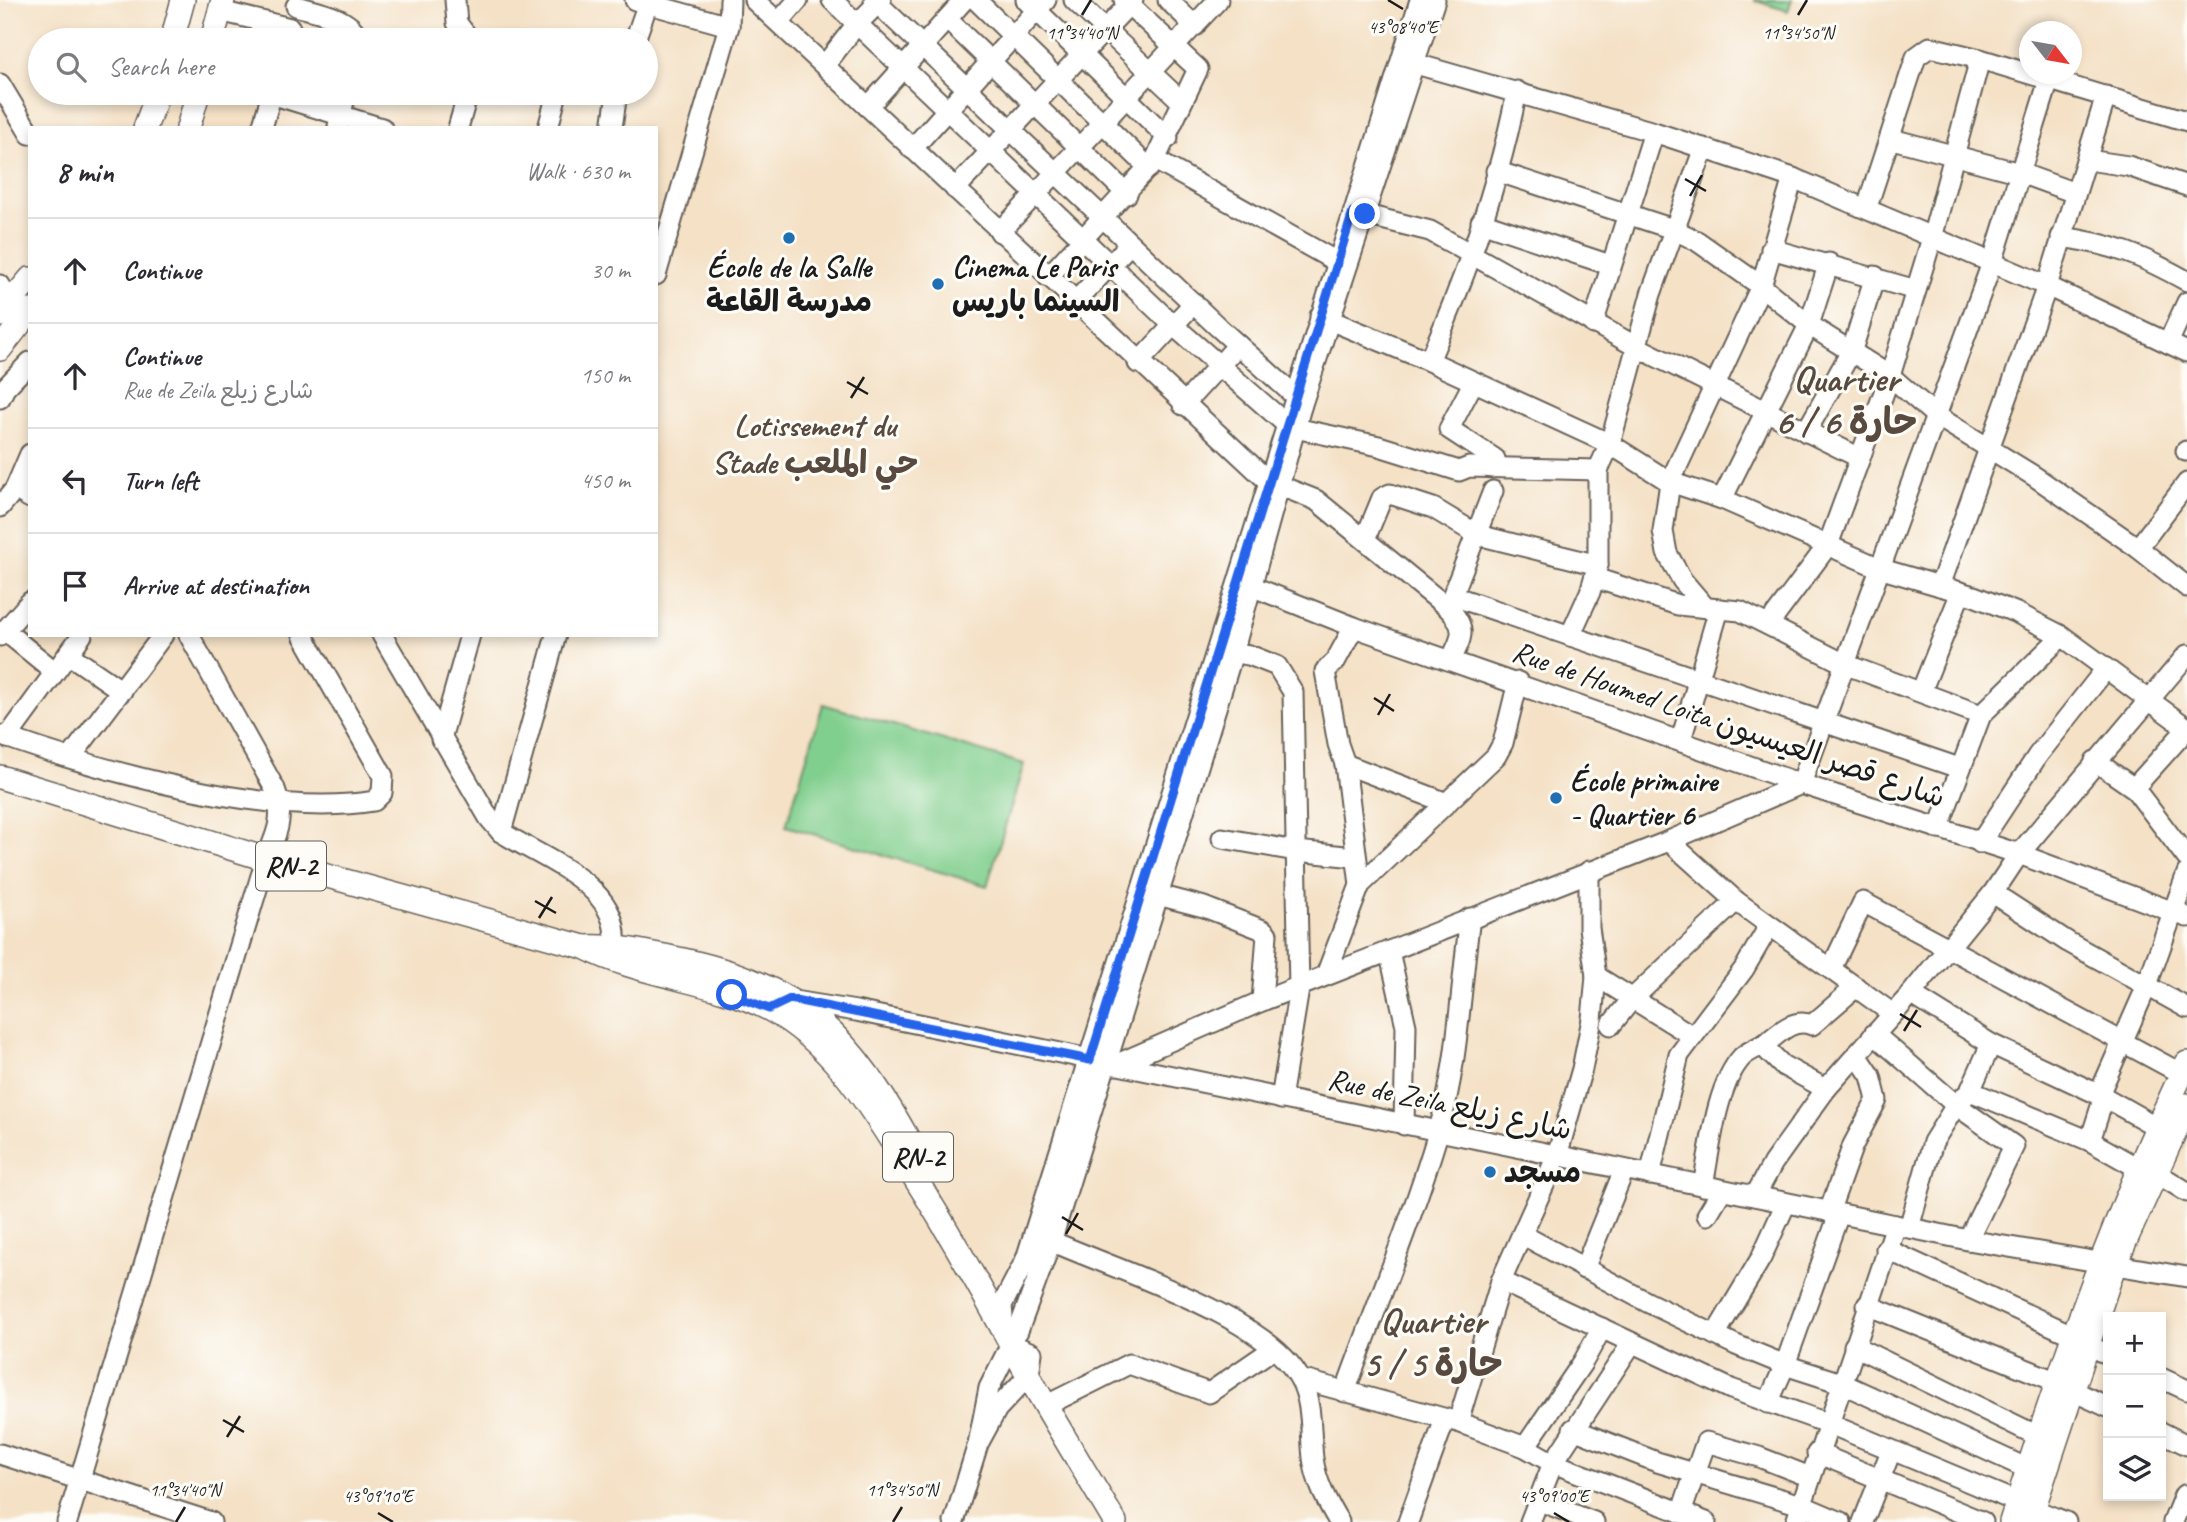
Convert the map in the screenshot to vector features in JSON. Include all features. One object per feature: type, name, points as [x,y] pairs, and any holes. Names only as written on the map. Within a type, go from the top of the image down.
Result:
[{"type":"main road","points":[[175,28],[183,0]]},
{"type":"main road","points":[[216,28],[222,6]]},
{"type":"main road","points":[[146,126],[154,105]]},
{"type":"main road","points":[[189,126],[195,105]]},
{"type":"main road","points":[[0,349],[9,311],[28,282]]},
{"type":"main road","name":"RN-2","points":[[0,777],[266,859],[584,947],[710,967],[759,983],[790,999],[844,1042],[888,1102],[1002,1305],[1019,1347]]},
{"type":"main road","name":"RN-2","points":[[613,953],[769,1009],[811,1038],[837,1063],[869,1104],[1129,1522]]},
{"type":"main road","points":[[2172,1135],[2184,1068]]},
{"type":"main road","points":[[2022,1514],[2106,1264],[2146,1170],[2172,1135],[2187,1105]]},
{"type":"main road","points":[[2022,1514],[2028,1469],[2038,1436],[2063,1386]]},
{"type":"main road","name":"RN-2","points":[[1053,1402],[1115,1522]]},
{"type":"street","points":[[455,0],[457,23],[461,28]]},
{"type":"street","points":[[658,260],[664,214],[729,26],[730,0]]},
{"type":"street","points":[[754,0],[1183,405],[1274,484],[1316,500],[1450,602],[1570,636],[1959,768]]},
{"type":"street","points":[[779,22],[798,0]]},
{"type":"street","points":[[832,0],[1173,324],[1291,426],[1379,446],[1459,471],[1469,467],[1598,470]]},
{"type":"street","points":[[868,107],[964,0]]},
{"type":"street","points":[[976,0],[1103,124],[1152,164],[1337,262]]},
{"type":"street","points":[[1074,0],[1181,101]]},
{"type":"street","points":[[1168,0],[1195,26]]},
{"type":"street","points":[[1000,232],[1151,75],[1218,0]]},
{"type":"street","points":[[1408,61],[1420,0]]},
{"type":"street","points":[[1104,1063],[1161,858],[1298,401],[1408,61],[1435,0]]},
{"type":"street","points":[[638,28],[644,1],[729,26]]},
{"type":"street","points":[[825,65],[856,24],[878,1],[1130,244],[1298,401]]},
{"type":"street","points":[[955,189],[1128,1],[1176,46],[1198,69],[1181,101],[1168,138],[1152,164],[1127,194],[1048,277]]},
{"type":"street","points":[[290,28],[297,3],[351,28]]},
{"type":"street","points":[[912,149],[1014,37],[1036,4],[1081,55],[1168,138]]},
{"type":"street","points":[[222,6],[274,28]]},
{"type":"street","points":[[947,19],[1127,194]]},
{"type":"street","points":[[1867,207],[1920,52],[1934,47],[2019,71]]},
{"type":"street","points":[[1769,624],[1828,545],[1890,376],[1932,238],[1952,155],[1980,59]]},
{"type":"street","points":[[1408,61],[1654,132],[1793,178],[1867,207],[1932,238],[2048,286],[2187,352]]},
{"type":"street","points":[[0,84],[28,131]]},
{"type":"street","points":[[1104,1063],[1299,989],[1326,975],[1669,841],[1801,784],[1992,263],[2048,84]]},
{"type":"street","points":[[2063,84],[2187,121]]},
{"type":"street","points":[[1429,362],[1455,302],[1509,130],[1517,91]]},
{"type":"street","points":[[1940,586],[2048,286],[2106,96]]},
{"type":"street","points":[[263,126],[268,105]]},
{"type":"street","points":[[300,105],[339,121],[370,126]]},
{"type":"street","points":[[459,126],[465,105]]},
{"type":"street","points":[[549,126],[554,105]]},
{"type":"street","points":[[612,126],[615,105]]},
{"type":"street","points":[[1593,324],[1654,132]]},
{"type":"street","points":[[1892,139],[2020,173],[2076,192]]},
{"type":"street","points":[[1570,636],[1597,571],[1598,470],[1610,444],[1635,346],[1673,229],[1704,148]]},
{"type":"street","points":[[2088,160],[2128,166],[2187,186]]},
{"type":"street","points":[[1496,172],[1673,229],[1697,241],[1810,325],[1890,376],[1935,415],[2138,548],[2187,587]]},
{"type":"street","points":[[1712,608],[1682,580],[1667,553],[1662,531],[1670,482],[1761,286],[1793,178]]},
{"type":"street","points":[[1359,213],[1430,230],[1593,324],[1860,458]]},
{"type":"street","points":[[1325,319],[1337,262],[1359,213]]},
{"type":"street","points":[[1480,222],[1610,265]]},
{"type":"street","points":[[2062,237],[2109,244],[2150,260],[2187,281]]},
{"type":"street","points":[[1076,302],[1130,244]]},
{"type":"street","points":[[1771,249],[1875,276],[1916,290]]},
{"type":"street","points":[[1722,499],[1810,325],[1829,263]]},
{"type":"street","points":[[1806,432],[1852,350],[1875,276]]},
{"type":"street","points":[[1138,362],[1194,303]]},
{"type":"street","points":[[2168,343],[2187,303]]},
{"type":"street","points":[[1325,319],[1429,362],[1610,444],[1670,482],[1722,499],[1882,569],[2008,609],[2062,636],[2105,670],[2151,698],[2187,728],[2134,788]]},
{"type":"street","points":[[1183,405],[1238,345]]},
{"type":"street","points":[[0,398],[5,388],[28,364]]},
{"type":"street","points":[[1474,383],[1448,429],[1495,459],[1492,468]]},
{"type":"street","points":[[0,507],[23,494],[28,465]]},
{"type":"street","points":[[2138,548],[2186,487]]},
{"type":"street","points":[[1450,602],[1493,491]]},
{"type":"street","points":[[1365,539],[1382,498],[1387,494],[1433,508],[1478,535],[1597,571],[1678,605],[1740,611],[1847,664],[1981,715]]},
{"type":"street","name":"Rue de Houmed Loita شارع قصر العيسيون","points":[[1245,584],[1354,627],[1518,682],[1801,784],[2019,854],[2180,914]]},
{"type":"street","points":[[1921,692],[1961,592]]},
{"type":"street","points":[[1450,602],[1463,627],[1463,636],[1451,659]]},
{"type":"street","points":[[28,604],[2,634],[54,671]]},
{"type":"street","points":[[1681,740],[1701,679],[1712,608]]},
{"type":"street","points":[[1354,627],[1335,662],[1325,671],[1338,744],[1345,764],[1360,885]]},
{"type":"street","points":[[1938,829],[1981,715],[2062,636]]},
{"type":"street","points":[[81,637],[3,736],[150,779],[280,804],[374,801],[384,786],[383,776],[304,637]]},
{"type":"street","points":[[71,757],[162,637]]},
{"type":"street","points":[[67,1522],[266,859],[280,828],[280,804],[190,637]]},
{"type":"street","points":[[441,739],[469,637]]},
{"type":"street","points":[[501,832],[555,637]]},
{"type":"street","points":[[390,640],[441,739],[501,832],[580,878],[596,891],[612,923],[613,953]]},
{"type":"street","points":[[1224,652],[1277,666],[1293,692],[1299,989],[1281,1099]]},
{"type":"street","points":[[68,654],[122,691]]},
{"type":"street","points":[[1755,1196],[1773,1163],[1826,1089],[1911,994],[2095,761],[2151,698],[2183,669]]},
{"type":"street","points":[[1980,843],[2038,755],[2105,670]]},
{"type":"street","points":[[1326,975],[1360,885],[1496,756],[1518,682]]},
{"type":"street","points":[[2095,761],[2134,788],[2187,858]]},
{"type":"street","points":[[1345,764],[1447,803]]},
{"type":"street","points":[[1222,838],[1296,851],[1355,857]]},
{"type":"street","points":[[1669,841],[1736,901],[1893,1014]]},
{"type":"street","points":[[978,1444],[997,1409],[1019,1347],[1042,1238],[1104,1063],[1158,895],[1161,858]]},
{"type":"street","points":[[1408,1522],[1452,1420],[1501,1282],[1558,1156],[1592,1019],[1596,976],[1590,928],[1589,872]]},
{"type":"street","points":[[2090,1141],[2104,1097],[2101,1090],[2180,914],[2187,873]]},
{"type":"street","points":[[1993,892],[2146,988],[2187,1008]]},
{"type":"street","points":[[1158,895],[1204,907],[1263,930],[1267,934],[1262,1001]]},
{"type":"street","points":[[1611,1025],[1632,999],[1736,901]]},
{"type":"street","points":[[1831,969],[1863,902],[1950,946],[2121,1041],[2184,1068]]},
{"type":"street","points":[[1345,1392],[1438,1132],[1462,1016],[1463,970],[1470,918]]},
{"type":"street","points":[[1650,1175],[1679,1055],[1691,1035],[1744,969],[1769,926]]},
{"type":"street","points":[[1389,951],[1406,1026],[1404,1125]]},
{"type":"street","points":[[1596,976],[1691,1035]]},
{"type":"street","points":[[1707,1215],[1713,1188],[1713,1128],[1732,1073],[1744,1055],[1763,1046],[1790,1026],[1804,1021],[1812,1025],[1856,988]]},
{"type":"street","points":[[1911,994],[1991,1044],[2104,1097],[2172,1135]]},
{"type":"street","points":[[769,1009],[790,999]]},
{"type":"street","name":"Rue de Zeila شارع زيلع","points":[[790,999],[1968,1240],[2106,1264],[2185,1273]]},
{"type":"street","points":[[1874,1034],[1963,1098],[2014,1146],[1968,1240]]},
{"type":"street","points":[[1798,1514],[1886,1249],[1903,1227],[1933,1142],[1963,1098],[1991,1044]]},
{"type":"street","points":[[1763,1046],[1782,1065],[1826,1089]]},
{"type":"street","points":[[1768,1403],[1785,1365],[1853,1145],[1877,1100],[1871,1076],[1857,1055]]},
{"type":"street","points":[[1963,1098],[2090,1141],[2187,1192]]},
{"type":"street","points":[[1584,1269],[1623,1170]]},
{"type":"street","points":[[1715,1335],[1761,1258],[1786,1203]]},
{"type":"street","points":[[1523,1235],[1715,1335],[1785,1365],[1841,1383],[2028,1469]]},
{"type":"street","points":[[1002,1305],[1042,1238]]},
{"type":"street","points":[[1042,1238],[1171,1289],[1247,1330],[1273,1349],[1300,1379],[1310,1419],[1316,1477],[1339,1522]]},
{"type":"street","points":[[1886,1249],[2103,1352]]},
{"type":"street","points":[[1501,1282],[1722,1385],[1827,1423],[1891,1451],[2022,1514],[2066,1522]]},
{"type":"street","points":[[1867,1305],[2103,1405]]},
{"type":"street","points":[[1525,1447],[1583,1362],[1602,1328]]},
{"type":"street","points":[[1530,1522],[1553,1463],[1632,1343]]},
{"type":"street","points":[[1854,1346],[2038,1436]]},
{"type":"street","points":[[954,1522],[978,1444],[989,1388],[1019,1347]]},
{"type":"street","points":[[1053,1402],[1129,1364],[1209,1393],[1273,1349]]},
{"type":"street","points":[[1300,1379],[1452,1420],[1525,1447],[1553,1463],[1675,1515],[1706,1522]]},
{"type":"street","points":[[2166,1380],[2187,1390]]},
{"type":"street","points":[[1573,1429],[1798,1514],[1841,1522]]},
{"type":"street","points":[[2166,1434],[2187,1445]]},
{"type":"street","points":[[1675,1515],[1706,1442],[1759,1457],[1810,1476]]},
{"type":"street","points":[[1863,1522],[1891,1451]]},
{"type":"street","points":[[1817,1453],[1983,1522]]},
{"type":"street","points":[[0,1454],[211,1522]]},
{"type":"street","points":[[2173,1522],[2186,1496]]},
{"type":"street","points":[[1538,1500],[1594,1522]]},
{"type":"green space","points":[[1753,0],[1792,0],[1788,11]]},
{"type":"green space","points":[[823,704],[1024,764],[987,886],[786,826]]},
{"type":"place","name":"École de la Salle مدرسة القاعة","points":[[789,238]]},
{"type":"place","name":"Cinema Le Paris السينما باريس","points":[[938,284]]},
{"type":"place","name":"École primaire - Quartier 6","points":[[1556,798]]},
{"type":"place","name":"مسجد","points":[[1490,1172]]},
{"type":"district","name":"Quartier 6 / حارة 6","points":[[1846,400]]},
{"type":"district","name":"Lotissement du Stade حي الملعب","points":[[815,444]]},
{"type":"district","name":"Quartier 5 / حارة 5","points":[[1433,1342]]},
{"type":"route","points":[[732,995],[769,1009],[790,999],[1090,1060],[1353,212],[1365,214]]}]
